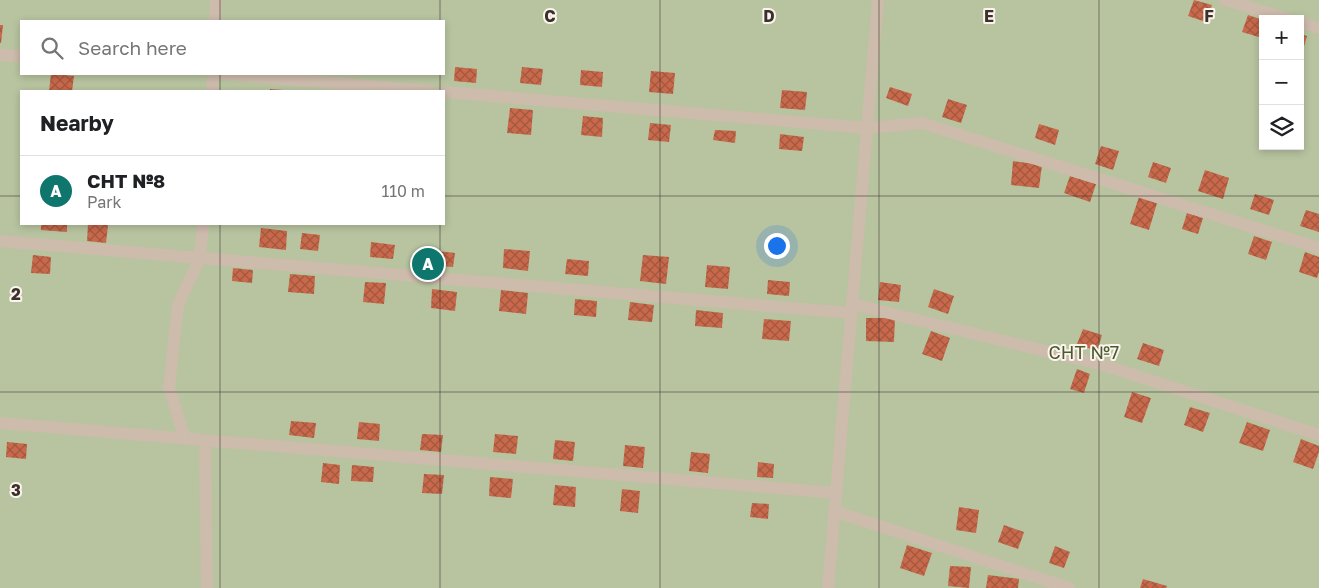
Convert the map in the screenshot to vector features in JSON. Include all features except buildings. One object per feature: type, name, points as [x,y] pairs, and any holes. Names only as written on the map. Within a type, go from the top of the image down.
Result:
[{"type":"street","points":[[215,20],[216,0]]},
{"type":"street","points":[[828,588],[878,0]]},
{"type":"street","points":[[1224,0],[1275,15]]},
{"type":"street","points":[[1304,23],[1319,28]]},
{"type":"street","points":[[0,55],[20,56]]},
{"type":"street","points":[[212,90],[213,75]]},
{"type":"street","points":[[236,75],[418,90]]},
{"type":"street","points":[[445,92],[867,128],[922,123],[1319,248]]},
{"type":"street","points":[[185,439],[169,388],[178,305],[200,258],[203,225]]},
{"type":"street","points":[[0,241],[852,309],[1103,365],[1319,435]]},
{"type":"street","points":[[0,424],[836,493]]},
{"type":"street","points":[[206,440],[207,588]]},
{"type":"street","points":[[834,511],[1069,588]]},
{"type":"green space","name":"СНТ №7","points":[[0,0],[1319,0],[1319,588],[0,588]]},
{"type":"place","name":"СНТ №8","points":[[428,264]]}]
